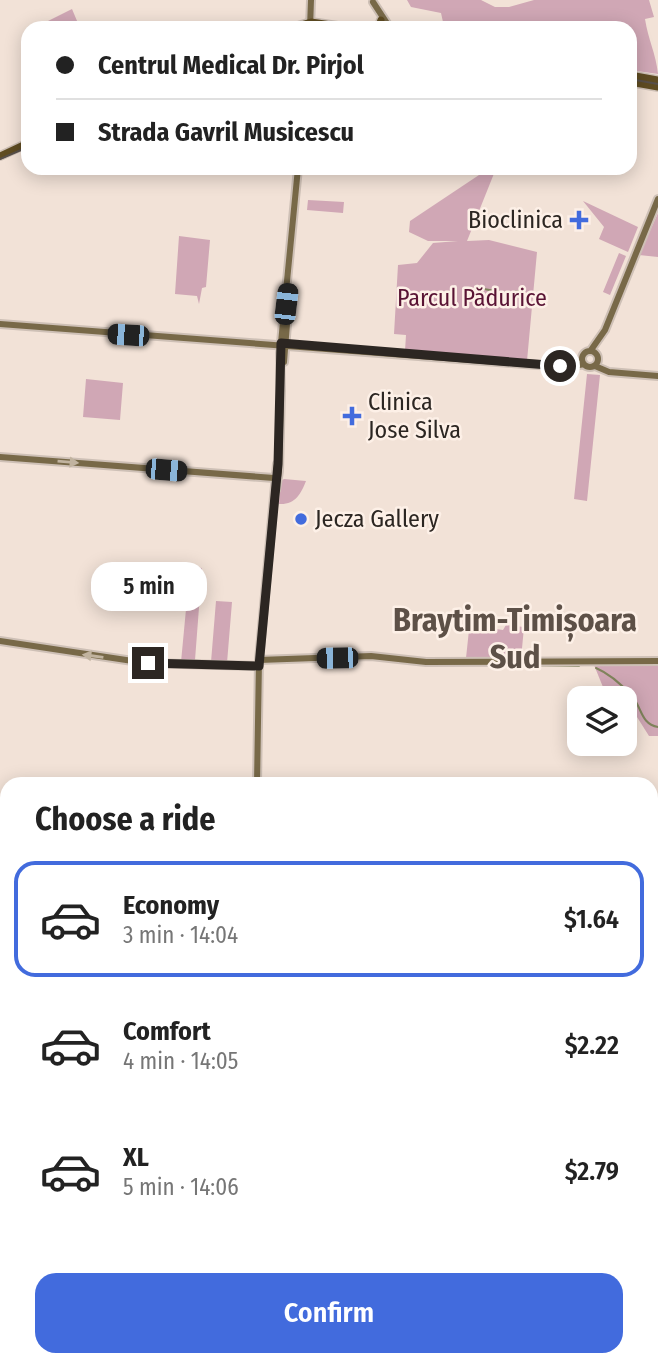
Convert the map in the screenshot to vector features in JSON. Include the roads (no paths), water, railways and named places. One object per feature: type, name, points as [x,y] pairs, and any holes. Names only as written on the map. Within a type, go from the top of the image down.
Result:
[{"type":"main road","points":[[637,76],[658,80]]},
{"type":"main road","points":[[637,83],[658,87]]},
{"type":"main road","points":[[0,156],[21,146]]},
{"type":"street","points":[[373,1],[382,21]]},
{"type":"street","points":[[373,1],[382,21]]},
{"type":"street","points":[[309,21],[311,3]]},
{"type":"street","points":[[275,491],[278,483],[286,304],[297,175]]},
{"type":"street","points":[[594,366],[604,333],[658,199]]},
{"type":"street","points":[[0,324],[566,366],[582,361],[612,371],[658,376]]},
{"type":"street","points":[[582,361],[586,351],[591,350],[604,333]]},
{"type":"street","points":[[591,350],[612,371]]},
{"type":"street","points":[[0,457],[274,478]]},
{"type":"street","points":[[257,777],[259,663],[274,478],[278,464]]},
{"type":"street","points":[[0,641],[146,663],[259,663],[371,656],[430,662],[658,661]]},
{"type":"waterway","points":[[484,289],[506,293],[520,291]]},
{"type":"waterway","points":[[524,665],[579,666]]},
{"type":"waterway","points":[[596,668],[623,687],[635,699],[648,722],[658,727]]},
{"type":"tram line","points":[[637,80],[658,84]]},
{"type":"tram line","points":[[0,159],[21,150]]},
{"type":"place","name":"Bioclinica","points":[[579,220]]},
{"type":"place","name":"Clinica Jose Silva","points":[[352,416]]},
{"type":"place","name":"Jecza Gallery","points":[[301,519]]},
{"type":"district","name":"Braytim-Timișoara Sud","points":[[515,638]]},
{"type":"park label","name":"Parcul Pădurice","points":[[472,298]]}]
